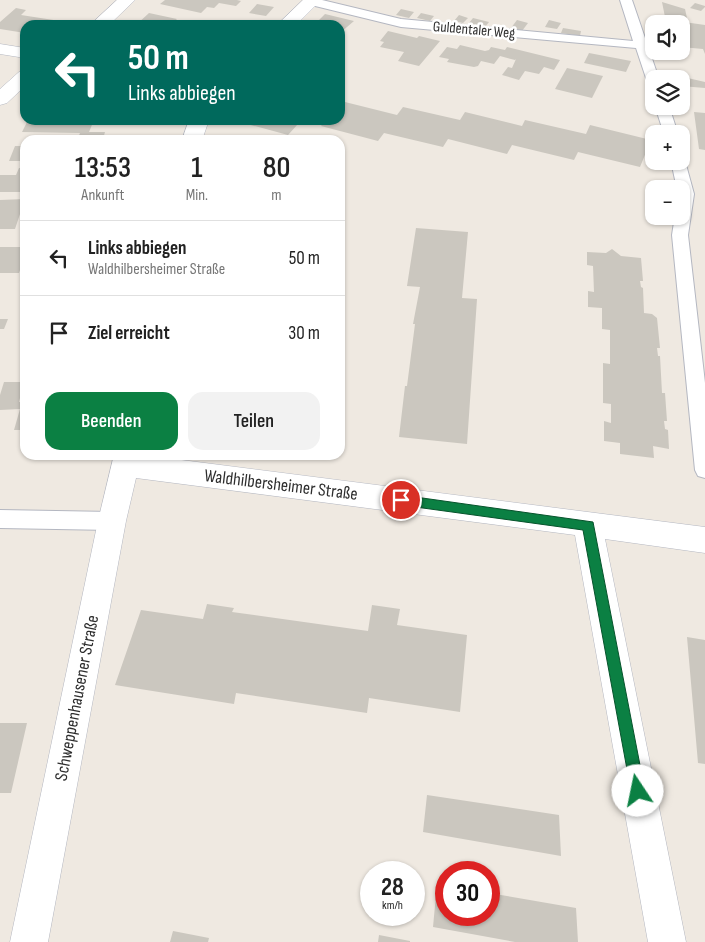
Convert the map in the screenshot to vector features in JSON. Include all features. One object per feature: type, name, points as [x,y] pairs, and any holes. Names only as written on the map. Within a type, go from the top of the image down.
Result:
[{"type":"street","points":[[104,20],[126,0]]},
{"type":"street","points":[[291,20],[312,1]]},
{"type":"street","points":[[0,49],[20,52]]},
{"type":"street","points":[[0,99],[20,81]]},
{"type":"street","name":"Schweppenhausener Straße","points":[[29,942],[112,521],[127,460]]},
{"type":"street","name":"Waldhilbersheimer Straße","points":[[127,460],[269,482],[588,526],[705,540]]},
{"type":"street","points":[[588,526],[667,942]]},
{"type":"lane","points":[[626,0],[649,70]]},
{"type":"lane","name":"Guldentaler Weg","points":[[312,1],[401,23],[640,45]]},
{"type":"lane","points":[[680,170],[686,194],[680,235],[705,470]]},
{"type":"lane","points":[[0,519],[112,521]]},
{"type":"building","points":[[165,0],[241,1],[236,6],[219,3],[214,8],[207,7],[201,13],[160,4]]},
{"type":"building","points":[[662,2],[685,9],[686,15],[665,15]]},
{"type":"building","points":[[695,3],[705,7],[701,11],[690,8]]},
{"type":"building","points":[[257,4],[274,7],[266,16],[249,13]]},
{"type":"building","points":[[16,8],[26,10],[21,15],[54,20],[20,20],[20,32],[0,29],[0,22]]},
{"type":"building","points":[[401,9],[414,12],[409,18],[396,15]]},
{"type":"building","points":[[149,13],[177,19],[176,20],[141,20]]},
{"type":"building","points":[[421,13],[434,16],[430,21],[417,18]]},
{"type":"building","points":[[325,14],[354,21],[345,29],[345,20],[319,20]]},
{"type":"building","points":[[459,15],[468,18],[463,23],[454,21]]},
{"type":"building","points":[[473,18],[489,22],[485,27],[469,23]]},
{"type":"building","points":[[517,20],[528,23],[522,31],[511,28]]},
{"type":"building","points":[[549,20],[561,23],[557,29],[545,27]]},
{"type":"building","points":[[690,23],[705,25],[705,54],[703,49],[690,48]]},
{"type":"building","points":[[563,28],[581,31],[580,36],[561,33]]},
{"type":"building","points":[[388,31],[440,41],[419,66],[398,61],[404,52],[380,47],[384,42],[380,41]]},
{"type":"building","points":[[460,45],[485,51],[491,47],[505,50],[507,47],[560,60],[554,70],[544,67],[539,74],[525,71],[519,80],[502,75],[508,67],[512,68],[516,59],[500,56],[494,64],[481,61],[478,66],[474,67],[447,62],[449,59],[439,57],[447,47],[457,49]]},
{"type":"building","points":[[589,53],[631,61],[626,72],[584,63]]},
{"type":"building","points":[[567,68],[603,76],[592,98],[555,89]]},
{"type":"building","points":[[690,79],[705,82],[705,88],[690,87]]},
{"type":"building","points":[[345,102],[397,115],[403,107],[460,120],[465,112],[522,126],[525,120],[586,134],[590,125],[645,139],[645,155],[640,167],[578,152],[574,160],[512,145],[507,154],[448,139],[443,147],[384,133],[378,141],[321,126],[345,125]]},
{"type":"building","points":[[694,112],[705,113],[705,150],[699,149]]},
{"type":"building","points":[[26,125],[92,125],[89,132],[105,132],[104,135],[79,135],[80,133],[22,132]]},
{"type":"building","points":[[251,125],[297,125],[288,135]]},
{"type":"building","points":[[15,146],[20,146],[20,161],[9,161]]},
{"type":"building","points":[[20,168],[20,192],[0,192],[0,175],[16,175]]},
{"type":"building","points":[[20,199],[20,214],[15,229],[0,229],[0,200]]},
{"type":"building","points":[[416,228],[468,232],[462,298],[477,299],[467,444],[399,437],[415,324],[413,324],[420,287],[407,286]]},
{"type":"building","points":[[0,247],[20,247],[19,273],[0,273]]},
{"type":"building","points":[[612,249],[621,256],[641,258],[643,281],[640,281],[643,288],[644,313],[652,314],[657,318],[660,348],[657,348],[658,356],[660,356],[662,393],[665,393],[667,421],[664,421],[665,429],[668,430],[669,449],[653,446],[654,458],[620,454],[620,443],[604,441],[604,421],[611,423],[611,404],[603,403],[603,363],[610,364],[610,330],[602,329],[602,308],[588,307],[588,291],[594,292],[593,266],[587,265],[587,252],[606,253]]},
{"type":"building","points":[[0,319],[8,319],[4,329],[0,329]]},
{"type":"building","points":[[4,382],[20,382],[20,409],[0,410],[0,395]]},
{"type":"building","points":[[20,409],[20,430],[14,430]]},
{"type":"building","points":[[207,604],[234,608],[232,612],[368,631],[372,605],[400,609],[397,625],[467,635],[460,712],[369,698],[367,713],[236,693],[234,704],[115,685],[141,610],[203,619]]},
{"type":"building","points":[[687,637],[705,640],[705,764],[698,763]]},
{"type":"building","points":[[0,723],[27,723],[11,793],[0,793]]},
{"type":"building","points":[[427,795],[559,815],[561,856],[423,832]]},
{"type":"building","points":[[500,895],[576,908],[578,942],[515,942],[433,927],[435,906],[435,926],[500,926]]},
{"type":"building","points":[[173,931],[209,938],[208,942],[170,942]]},
{"type":"building","points":[[379,935],[410,941],[410,942],[378,942]]},
{"type":"route","points":[[401,500],[588,526],[638,791]]}]
